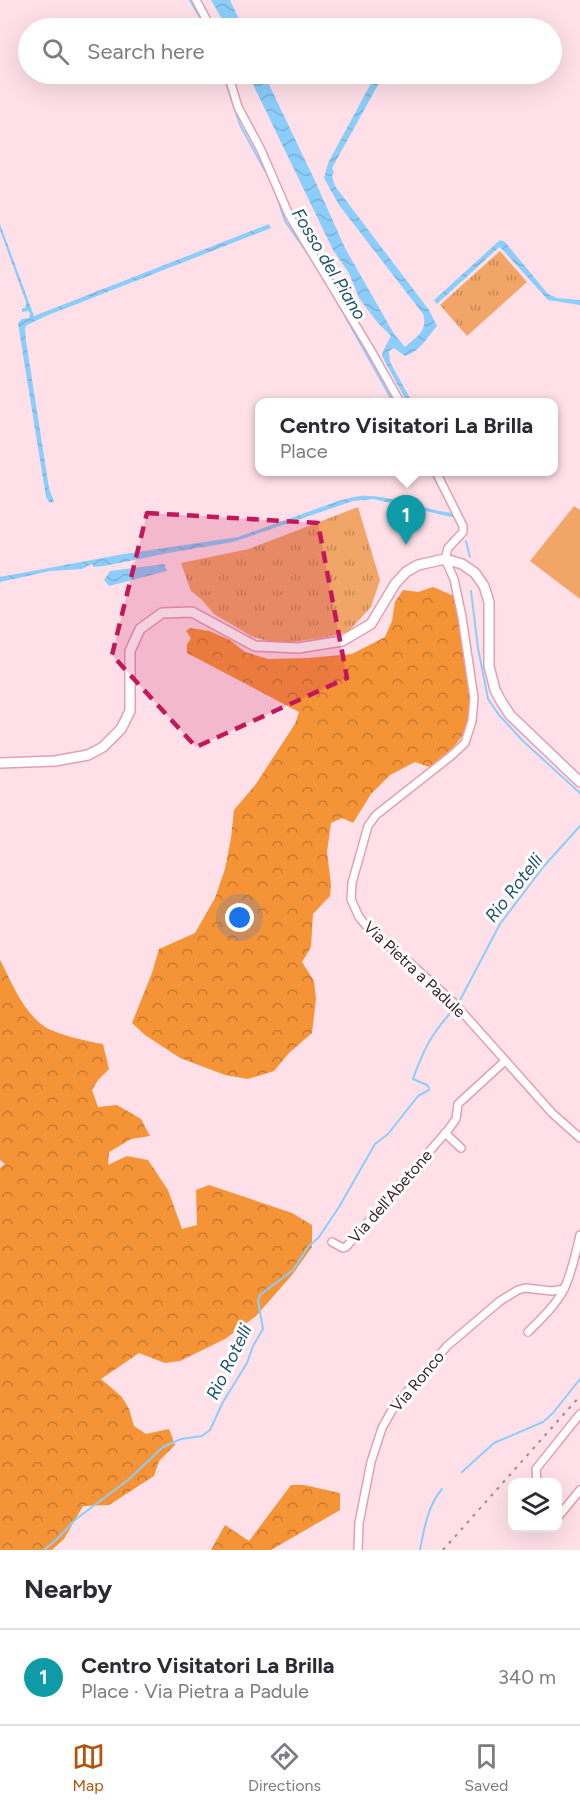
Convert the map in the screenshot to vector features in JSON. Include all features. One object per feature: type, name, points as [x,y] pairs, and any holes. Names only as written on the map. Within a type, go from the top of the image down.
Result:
[{"type":"street","points":[[196,0],[206,18]]},
{"type":"street","points":[[231,84],[238,107],[261,150],[289,215],[398,398]]},
{"type":"street","points":[[438,476],[463,526],[463,532],[448,548],[445,559]]},
{"type":"street","points":[[0,763],[55,761],[88,754],[103,747],[121,729],[130,711],[130,651],[140,629],[162,613],[192,612],[255,646],[298,648],[342,641],[371,624],[395,584],[406,572],[418,565],[445,559],[462,564],[475,573],[484,586],[489,602],[489,666],[495,690],[501,701],[510,715],[580,782]]},
{"type":"street","name":"Via Pietra a Padule","points":[[445,559],[454,579],[462,616],[474,698],[472,721],[465,743],[376,815],[368,826],[352,883],[351,899],[359,917],[374,935],[410,963],[454,1003],[552,1113],[580,1138]]},
{"type":"street","name":"Via dell'Abetone","points":[[332,1242],[343,1248],[346,1247],[456,1119],[458,1104],[505,1061]]},
{"type":"street","points":[[445,1133],[461,1148]]},
{"type":"street","points":[[528,1332],[551,1308],[564,1289],[576,1255],[580,1235]]},
{"type":"street","name":"Via Ronco","points":[[358,1550],[359,1523],[371,1462],[382,1428],[395,1405],[447,1346],[500,1301],[525,1288],[552,1292],[564,1289]]},
{"type":"street","points":[[537,1478],[536,1468],[580,1414]]},
{"type":"street","points":[[562,1512],[580,1490]]},
{"type":"highlighted area","points":[[147,513],[318,523],[347,678],[196,747],[112,655]]},
{"type":"green space","points":[[500,251],[527,282],[467,336],[440,305]]},
{"type":"green space","points":[[574,506],[580,510],[580,599],[530,561]]},
{"type":"green space","points":[[358,507],[380,580],[371,607],[348,632],[278,644],[251,636],[214,614],[191,591],[181,563],[249,549]]},
{"type":"green space","points":[[433,587],[454,596],[456,600],[473,705],[470,717],[458,742],[429,767],[415,762],[390,775],[371,794],[353,823],[342,818],[331,823],[327,852],[330,896],[313,914],[311,947],[302,962],[314,981],[316,999],[312,1033],[289,1053],[274,1071],[248,1079],[225,1075],[180,1058],[145,1035],[132,1023],[159,949],[195,933],[215,898],[225,869],[234,810],[256,784],[295,724],[299,712],[187,653],[187,644],[191,638],[186,631],[190,628],[209,631],[230,640],[245,652],[268,659],[352,654],[385,637],[392,621],[395,602],[403,590],[418,592]]},
{"type":"green space","points":[[0,960],[19,996],[37,1021],[57,1032],[103,1044],[109,1069],[92,1090],[98,1107],[117,1105],[141,1119],[150,1136],[131,1139],[109,1152],[108,1165],[127,1156],[148,1160],[168,1190],[182,1229],[197,1225],[196,1190],[209,1185],[292,1213],[312,1225],[312,1247],[292,1275],[256,1316],[225,1339],[180,1361],[165,1363],[139,1353],[101,1379],[122,1397],[129,1409],[134,1426],[146,1434],[169,1429],[175,1445],[159,1461],[154,1476],[109,1505],[83,1506],[64,1539],[52,1550],[0,1550],[0,1168],[5,1164],[0,1160]]},
{"type":"green space","points":[[291,1485],[304,1485],[340,1493],[340,1510],[271,1550],[211,1550],[225,1525],[249,1541]]},
{"type":"water","points":[[211,0],[230,0],[238,18],[221,18]]},
{"type":"water","points":[[253,84],[269,84],[345,248],[394,334],[405,347],[423,329],[423,314],[339,205],[324,178],[328,163],[371,84],[378,84],[332,168],[334,172],[332,176],[335,186],[429,310],[437,326],[420,347],[411,354],[405,356],[394,348],[389,351],[390,362],[410,398],[405,398],[382,356],[391,336],[359,298],[349,273],[333,250]]},
{"type":"water","points":[[0,224],[34,316],[269,224],[271,228],[27,325],[25,328],[26,341],[49,488],[54,502],[50,503],[46,497],[18,323],[22,319],[29,318],[30,313],[22,312],[22,309],[26,307],[26,302],[0,230]]},
{"type":"water","points":[[500,240],[505,242],[548,294],[557,298],[580,300],[580,305],[548,300],[500,247],[437,304],[434,300]]},
{"type":"water","points":[[359,496],[383,497],[453,513],[456,518],[373,499],[353,501],[233,542],[104,566],[94,567],[92,564],[82,569],[50,571],[0,582],[0,577],[124,554],[238,537],[341,500]]},
{"type":"water","points":[[164,564],[167,571],[109,586],[104,580],[110,571]]},
{"type":"waterway","name":"Fosso del Piano","points":[[190,0],[200,18]]},
{"type":"waterway","name":"Fosso del Piano","points":[[226,84],[240,125],[269,178]]},
{"type":"waterway","name":"Fosso del Piano","points":[[276,194],[285,221],[317,267]]},
{"type":"waterway","name":"Fosso del Piano","points":[[326,282],[391,398]]},
{"type":"waterway","name":"Fosso del Piano","points":[[433,476],[447,501]]},
{"type":"waterway","name":"Fosso del Piano","points":[[466,541],[470,557]]},
{"type":"waterway","name":"Fosso del Piano","points":[[471,591],[478,648],[488,699],[523,741],[580,793]]},
{"type":"waterway","name":"Rio Rotelli","points":[[459,1002],[500,924],[544,866],[580,826]]},
{"type":"waterway","name":"Rio Rotelli","points":[[429,1088],[413,1079],[429,1042],[452,1011]]},
{"type":"waterway","name":"Rio Rotelli","points":[[44,1550],[76,1519],[128,1480],[163,1447],[181,1439],[202,1436],[210,1430],[263,1329],[258,1301],[260,1295],[293,1270],[339,1207],[375,1144],[388,1134],[418,1096],[429,1090]]},
{"type":"waterway","points":[[462,1472],[494,1443],[543,1422],[580,1379]]},
{"type":"waterway","points":[[420,1550],[430,1510],[442,1489]]},
{"type":"railway","points":[[443,1550],[580,1396]]},
{"type":"place","name":"Centro Visitatori La Brilla","points":[[406,545]]}]
